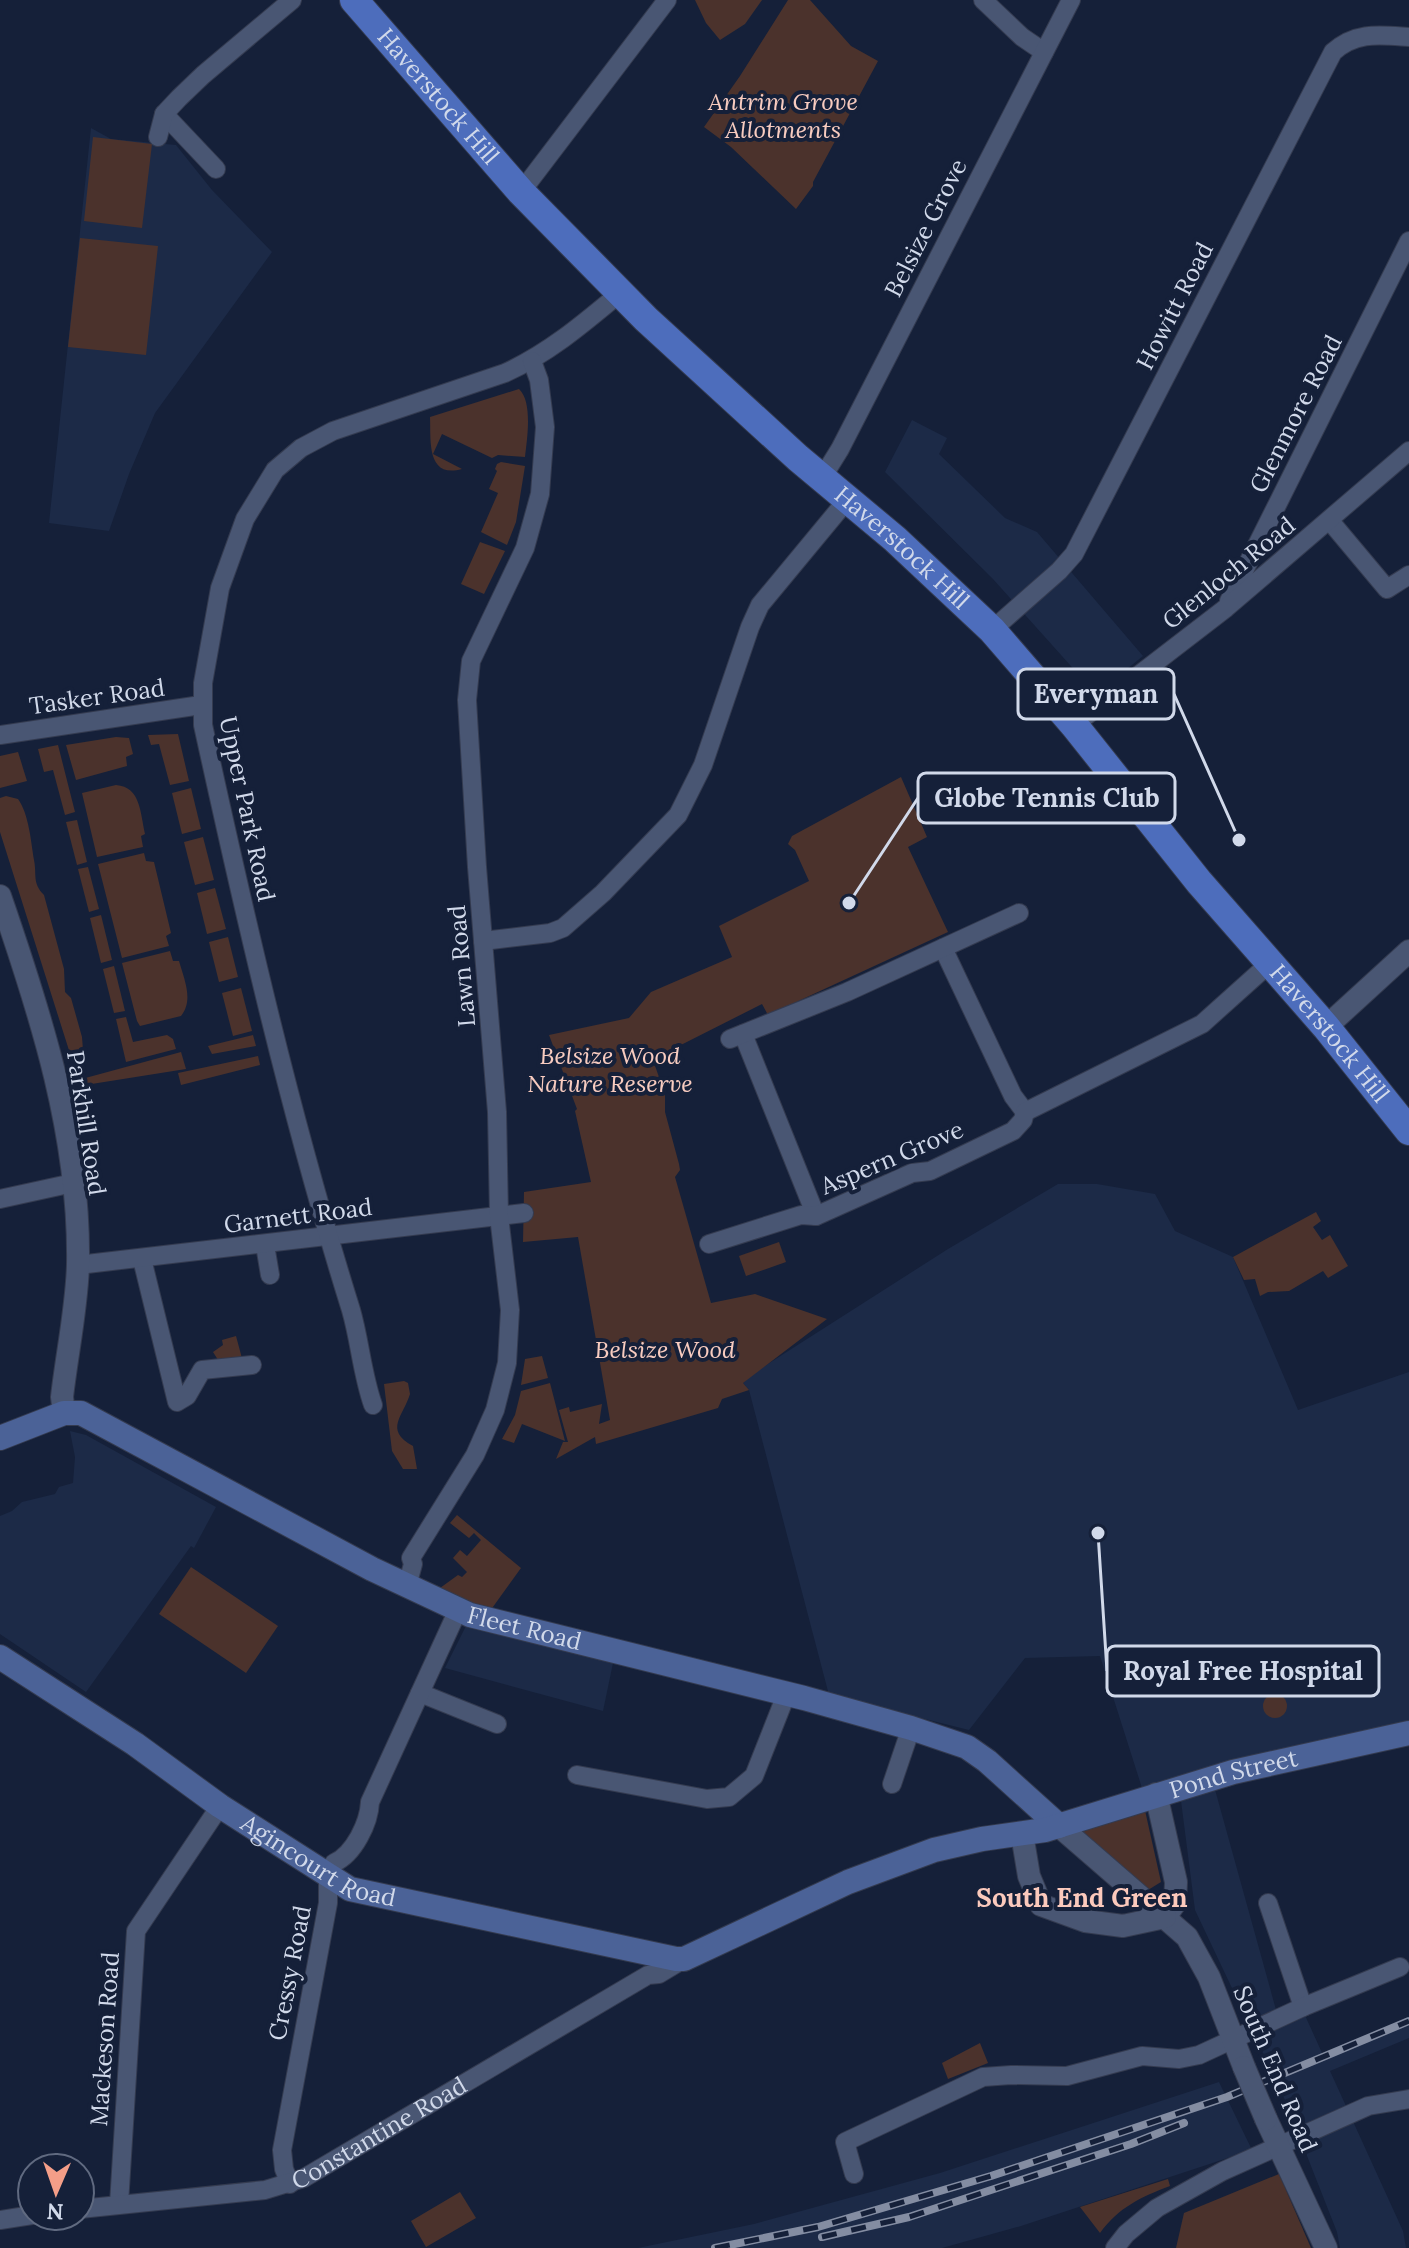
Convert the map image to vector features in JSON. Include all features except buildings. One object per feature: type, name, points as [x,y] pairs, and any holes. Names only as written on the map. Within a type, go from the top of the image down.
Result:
[{"type":"main road","name":"Haverstock Hill","points":[[354,0],[521,192],[620,293],[702,371],[895,539],[992,630],[1074,725],[1178,858],[1326,1027],[1409,1131]]},
{"type":"main road","points":[[0,1438],[64,1413]]},
{"type":"main road","name":"Fleet Road","points":[[64,1413],[81,1413],[92,1418],[399,1582],[482,1619],[694,1669],[911,1728],[967,1747],[987,1761],[1059,1826]]},
{"type":"main road","name":"Agincourt Road","points":[[0,1657],[135,1744],[220,1806],[350,1889],[648,1965],[684,1959],[875,1872],[934,1850],[1022,1834]]},
{"type":"main road","name":"Pond Street","points":[[1059,1826],[1233,1772],[1409,1733]]},
{"type":"main road","points":[[1030,1801],[1022,1834],[1059,1826]]},
{"type":"street","points":[[158,137],[164,114],[203,75],[292,0]]},
{"type":"street","points":[[521,192],[667,0]]},
{"type":"street","points":[[983,0],[1022,37],[1044,52]]},
{"type":"street","name":"Belsize Grove","points":[[822,478],[840,449],[1071,0]]},
{"type":"street","name":"Howitt Road","points":[[992,630],[1074,554],[1333,52],[1355,37],[1376,34],[1409,37]]},
{"type":"street","points":[[164,114],[216,169]]},
{"type":"street","name":"Glenmore Road","points":[[1226,608],[1409,241]]},
{"type":"street","name":"Upper Park Road","points":[[373,1405],[365,1385],[354,1322],[327,1234],[253,954],[203,725],[201,705],[212,624],[230,555],[245,519],[275,470],[301,448],[333,431],[532,361],[620,293]]},
{"type":"street","name":"Lawn Road","points":[[399,1582],[403,1560],[411,1558],[475,1455],[495,1410],[507,1363],[510,1310],[499,1216],[497,1112],[472,791],[468,677],[480,639],[525,548],[540,494],[545,427],[539,380],[532,361]]},
{"type":"street","name":"Glenloch Road","points":[[1074,725],[1226,608],[1409,451]]},
{"type":"street","points":[[483,941],[550,933],[563,928],[603,893],[678,815],[703,765],[760,605],[847,500]]},
{"type":"street","points":[[1330,521],[1387,589],[1409,575]]},
{"type":"street","name":"Tasker Road","points":[[0,735],[201,705]]},
{"type":"street","name":"Parkhill Road","points":[[0,896],[40,1016],[70,1152],[78,1265],[62,1397],[64,1413]]},
{"type":"street","name":"Aspern Grove","points":[[1019,913],[847,992],[737,1036],[816,1216],[912,1173],[930,1171],[1013,1131],[1023,1120],[1025,1112],[1202,1024],[1270,963]]},
{"type":"street","points":[[943,948],[1013,1096],[1025,1112]]},
{"type":"street","points":[[1326,1027],[1409,951]]},
{"type":"street","points":[[0,1199],[73,1183]]},
{"type":"street","name":"Garnett Road","points":[[78,1265],[524,1213]]},
{"type":"street","points":[[709,1244],[801,1215],[816,1216]]},
{"type":"street","points":[[265,1245],[270,1275]]},
{"type":"street","points":[[142,1259],[177,1402],[187,1396],[202,1370],[252,1365]]},
{"type":"street","name":"Cressy Road","points":[[290,2184],[284,2169],[282,2150],[328,1903],[328,1876],[334,1863],[351,1852],[370,1802],[458,1610]]},
{"type":"street","points":[[420,1693],[497,1724]]},
{"type":"street","points":[[577,1775],[707,1799],[729,1797],[754,1776],[786,1695]]},
{"type":"street","points":[[892,1784],[911,1728]]},
{"type":"street","points":[[1022,1834],[1029,1876],[1041,1905],[1085,1921],[1123,1926],[1165,1917],[1175,1903],[1176,1882],[1156,1794]]},
{"type":"street","name":"Mackeson Road","points":[[119,2204],[136,1931],[220,1806]]},
{"type":"street","points":[[1059,1826],[1165,1917]]},
{"type":"street","points":[[1268,1903],[1303,2007]]},
{"type":"street","name":"South End Road","points":[[1165,1917],[1187,1937],[1194,1948],[1278,2148],[1326,2248]]},
{"type":"street","name":"Constantine Road","points":[[96,2207],[265,2190],[290,2184],[331,2163],[648,1965]]},
{"type":"street","points":[[854,2174],[845,2142],[983,2077],[1067,2076],[1142,2056],[1179,2059],[1199,2055],[1400,1967]]},
{"type":"street","points":[[1115,2248],[1126,2234],[1157,2208],[1223,2171],[1368,2106],[1409,2099]]},
{"type":"shaded area","points":[[91,128],[111,139],[176,145],[212,190],[272,252],[155,413],[109,531],[49,523]]},
{"type":"shaded area","points":[[912,420],[947,438],[939,454],[1005,518],[1037,532],[1143,656],[1096,694],[993,579],[885,472]]},
{"type":"shaded area","points":[[1058,1184],[1097,1184],[1155,1194],[1175,1231],[1233,1257],[1298,1410],[1409,1372],[1409,1720],[1142,1788],[1100,1656],[1025,1658],[969,1730],[829,1695],[749,1390],[743,1383],[749,1376],[948,1249]]},
{"type":"shaded area","points":[[70,1431],[86,1435],[216,1507],[194,1548],[191,1546],[86,1692],[0,1634],[0,1516],[22,1502],[55,1494],[59,1487],[73,1483],[75,1457]]},
{"type":"shaded area","points":[[466,1626],[613,1663],[603,1711],[445,1668]]},
{"type":"shaded area","points":[[1214,1786],[1278,2017],[1303,2011],[1323,2055],[1409,2017],[1409,2038],[1330,2071],[1403,2231],[1406,2248],[1340,2248],[1337,2232],[1285,2100],[1195,1910],[1180,1793]]},
{"type":"shaded area","points":[[1219,2082],[1252,2150],[1021,2226],[942,2248],[638,2248],[754,2224],[940,2173]]},
{"type":"green space","points":[[695,0],[762,0],[745,24],[720,40],[706,23]]},
{"type":"green space","name":"Antrim Grove Allotments","points":[[788,0],[810,0],[851,46],[878,61],[813,186],[796,209],[731,147],[704,127]]},
{"type":"green space","points":[[93,137],[152,144],[142,228],[84,221]]},
{"type":"green space","points":[[80,238],[158,246],[146,355],[68,347]]},
{"type":"green space","points":[[519,389],[528,411],[525,457],[498,455],[492,458],[442,434],[433,454],[462,469],[450,471],[436,463],[433,455],[431,446],[430,417]]},
{"type":"green space","points":[[497,464],[525,466],[516,522],[507,545],[481,532],[498,493],[489,489]]},
{"type":"green space","points":[[480,542],[505,551],[484,594],[461,584]]},
{"type":"green space","points":[[178,734],[189,781],[170,785],[159,744],[151,745],[148,735]]},
{"type":"green space","points":[[116,737],[129,738],[133,754],[126,757],[127,766],[76,780],[66,745]]},
{"type":"green space","points":[[58,745],[75,812],[65,815],[53,770],[44,772],[38,749]]},
{"type":"green space","points":[[18,752],[27,781],[0,788],[0,756]]},
{"type":"green space","points":[[901,777],[927,837],[908,847],[948,932],[768,1015],[762,1004],[671,1050],[672,1054],[654,1063],[665,1094],[665,1112],[679,1164],[680,1170],[675,1177],[711,1303],[755,1294],[827,1319],[743,1383],[749,1390],[722,1399],[718,1408],[596,1444],[595,1437],[556,1459],[563,1442],[568,1442],[559,1410],[569,1407],[570,1412],[602,1404],[599,1424],[610,1420],[578,1237],[523,1242],[524,1192],[591,1182],[577,1109],[549,1035],[629,1018],[651,992],[732,957],[719,926],[809,881],[795,850],[788,844],[792,836]]},
{"type":"green space","points":[[116,785],[130,791],[138,802],[145,834],[141,836],[143,847],[97,857],[82,793]]},
{"type":"green space","points":[[191,788],[201,829],[182,834],[172,793]]},
{"type":"green space","points":[[0,798],[18,799],[27,820],[36,883],[44,895],[64,969],[65,992],[71,998],[82,1037],[83,1050],[75,1065],[0,832]]},
{"type":"green space","points":[[77,820],[87,862],[77,865],[66,822]]},
{"type":"green space","points":[[203,837],[214,880],[195,885],[184,842]]},
{"type":"green space","points":[[144,853],[146,861],[154,862],[171,933],[166,936],[169,946],[122,958],[98,864]]},
{"type":"green space","points":[[88,867],[99,909],[89,912],[78,869]]},
{"type":"green space","points":[[215,888],[226,929],[207,934],[197,893]]},
{"type":"green space","points":[[101,915],[112,960],[101,963],[90,918]]},
{"type":"green space","points":[[228,937],[238,977],[219,982],[209,942]]},
{"type":"green space","points":[[170,951],[173,961],[179,961],[185,982],[185,1010],[181,1016],[140,1026],[122,963]]},
{"type":"green space","points":[[114,966],[125,1011],[114,1013],[103,969]]},
{"type":"green space","points":[[241,988],[252,1031],[233,1036],[222,993]]},
{"type":"green space","points":[[126,1017],[133,1042],[167,1035],[173,1039],[176,1049],[126,1062],[116,1019]]},
{"type":"green space","points":[[253,1035],[256,1046],[212,1054],[208,1046]]},
{"type":"green space","points":[[181,1052],[186,1069],[79,1086],[78,1080]]},
{"type":"green space","points":[[258,1056],[260,1065],[181,1085],[178,1073]]},
{"type":"green space","points":[[1316,1212],[1321,1221],[1313,1227],[1322,1240],[1330,1235],[1348,1266],[1328,1278],[1323,1271],[1289,1291],[1268,1292],[1260,1296],[1255,1279],[1244,1280],[1233,1257]]},
{"type":"green space","points":[[779,1242],[786,1262],[746,1276],[739,1256]]},
{"type":"green space","points":[[236,1336],[243,1362],[220,1363],[213,1352],[223,1345],[222,1340]]},
{"type":"green space","points":[[542,1356],[548,1378],[521,1385],[525,1359]]},
{"type":"green space","points":[[408,1383],[410,1394],[397,1428],[404,1440],[413,1446],[417,1469],[403,1469],[392,1451],[384,1384]]},
{"type":"green space","points":[[550,1383],[565,1441],[522,1424],[514,1443],[502,1439],[515,1415],[521,1391]]},
{"type":"green space","points":[[457,1515],[521,1568],[490,1611],[440,1588],[467,1572],[453,1558],[460,1550],[467,1556],[481,1540],[474,1533],[469,1538],[450,1523]]},
{"type":"green space","points":[[191,1567],[278,1626],[246,1673],[159,1614]]},
{"type":"green space","points":[[1275,1694],[1284,1697],[1287,1706],[1284,1715],[1275,1718],[1266,1715],[1263,1706],[1266,1697]]},
{"type":"green space","points":[[1144,1806],[1161,1882],[1148,1890],[1077,1829]]},
{"type":"green space","points":[[980,2043],[988,2063],[948,2079],[942,2063]]},
{"type":"green space","points":[[1279,2174],[1311,2248],[1176,2248],[1184,2213]]},
{"type":"green space","points":[[1168,2179],[1170,2186],[1131,2204],[1100,2233],[1080,2207]]},
{"type":"green space","points":[[460,2192],[476,2218],[426,2247],[411,2221]]},
{"type":"railway","points":[[715,2248],[818,2227],[991,2176],[1227,2097],[1409,2021]]},
{"type":"railway","points":[[822,2237],[909,2217],[1131,2144],[1184,2123]]},
{"type":"place","name":"Everyman","points":[[1239,840]]},
{"type":"place","name":"Globe Tennis Club","points":[[849,903]]},
{"type":"place","name":"Royal Free Hospital","points":[[1098,1533]]},
{"type":"district","name":"South End Green","points":[[1082,1898]]},
{"type":"park label","name":"Belsize Wood Nature Reserve","points":[[610,1070]]},
{"type":"park label","name":"Belsize Wood","points":[[665,1350]]}]
